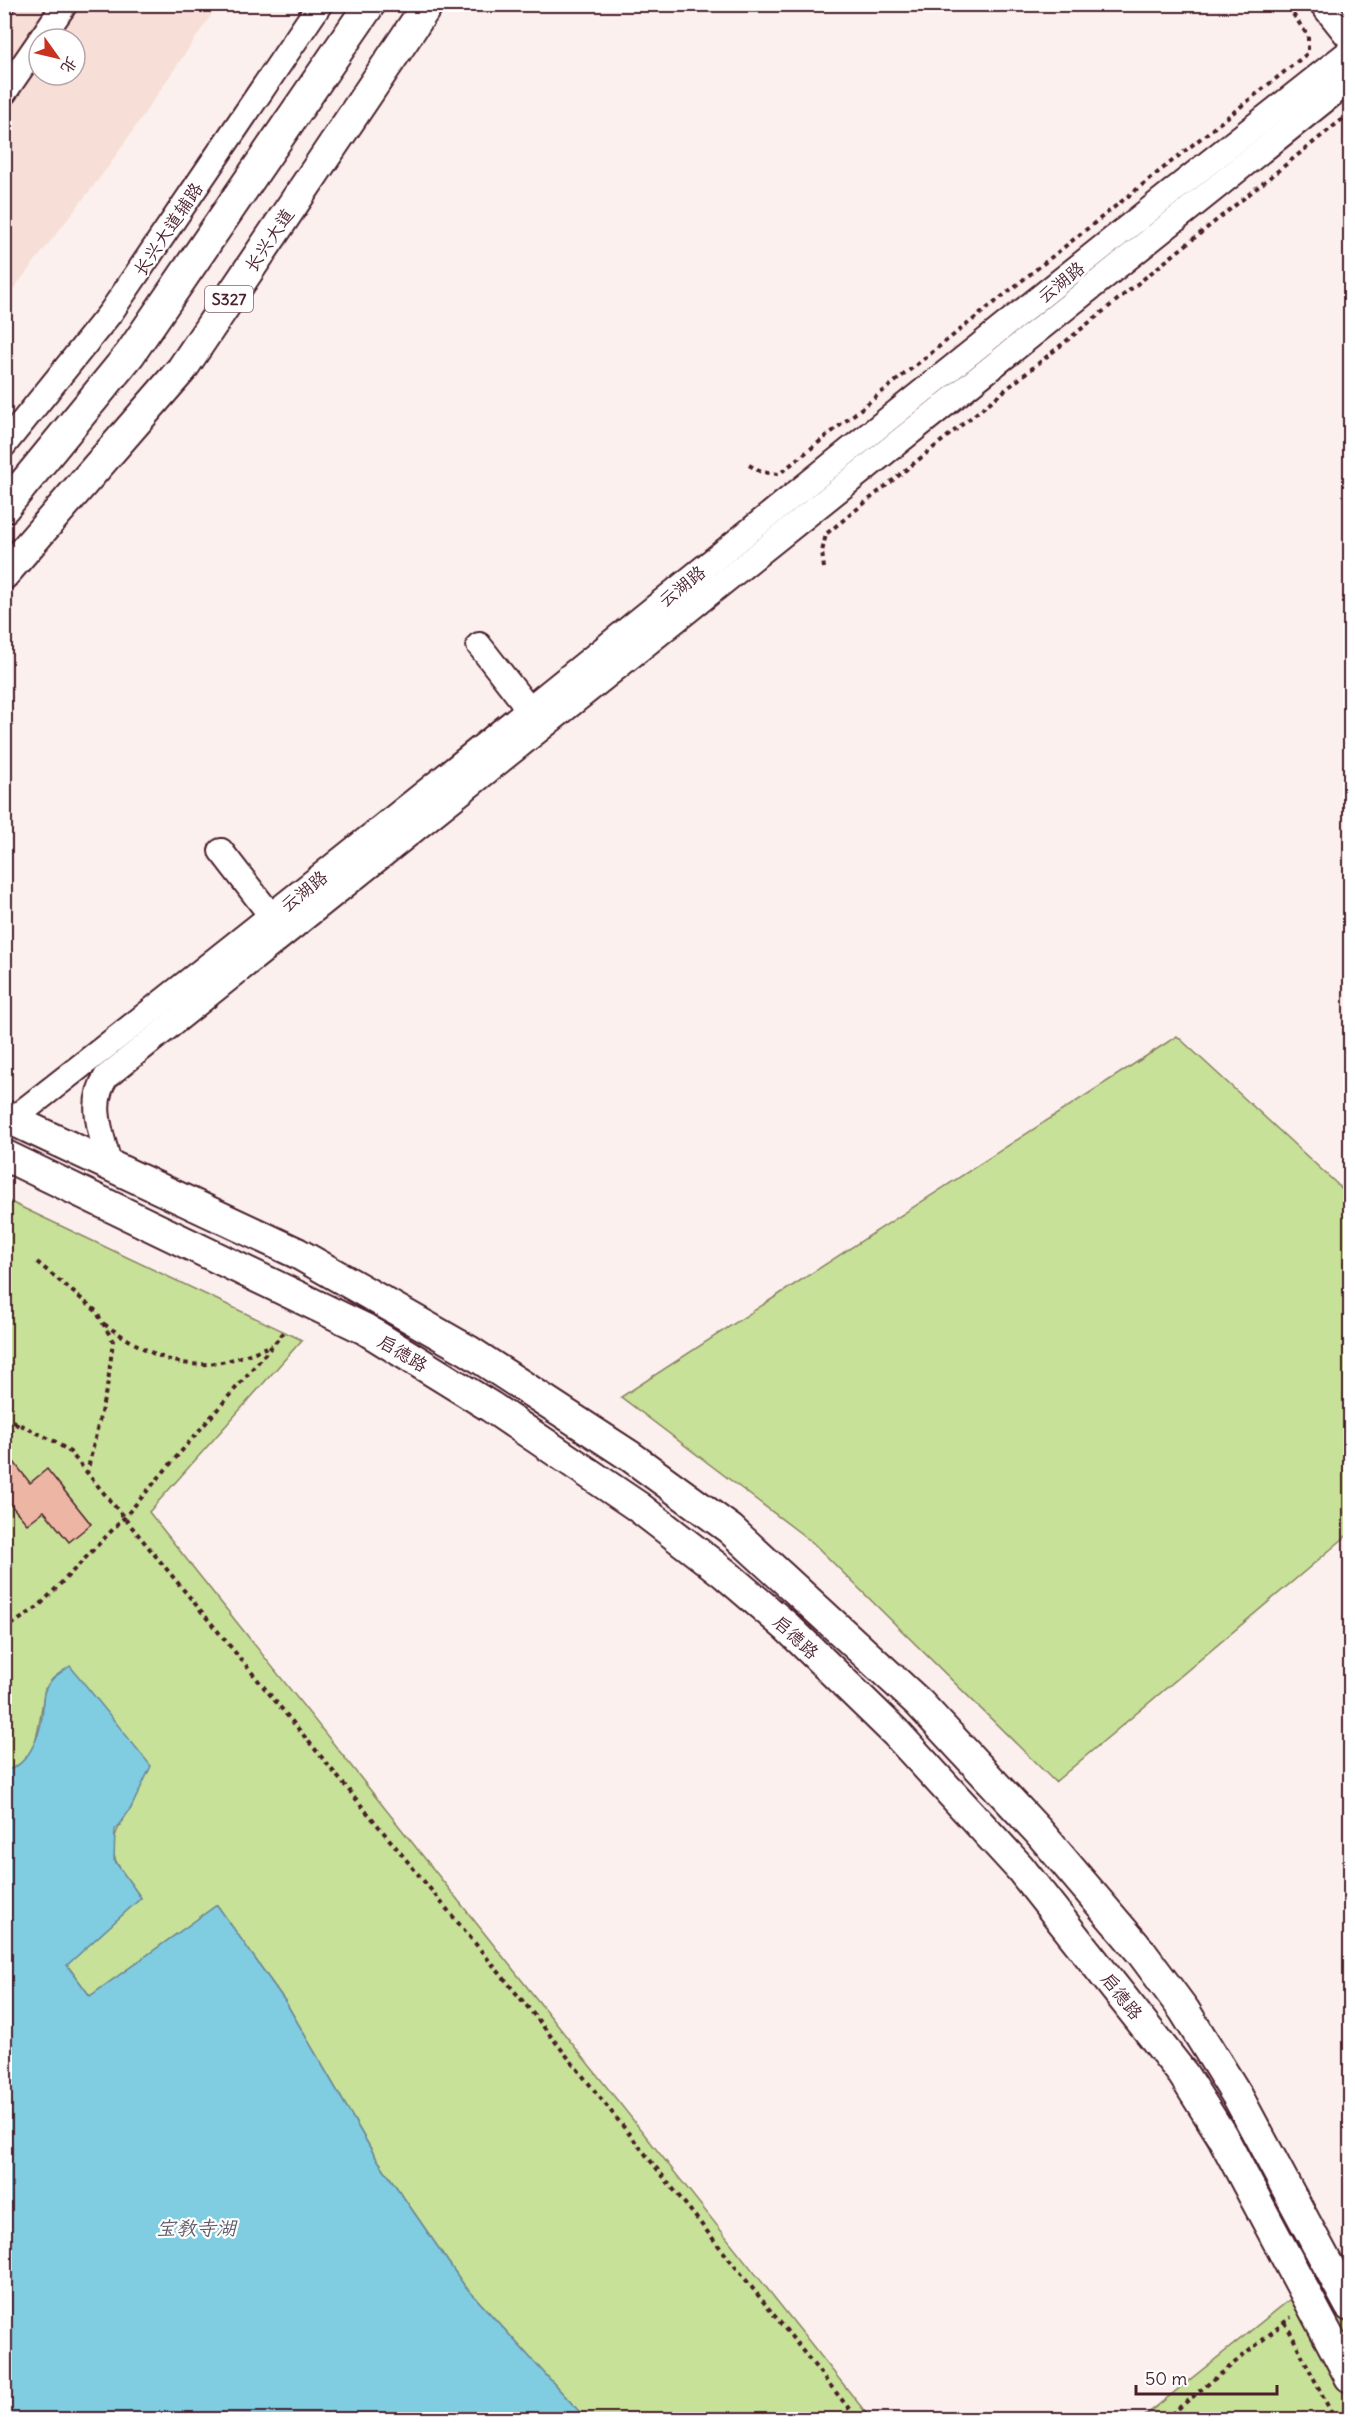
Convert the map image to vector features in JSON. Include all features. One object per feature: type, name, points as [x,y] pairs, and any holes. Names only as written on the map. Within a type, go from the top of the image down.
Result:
[{"type":"main road","name":"S327","points":[[4,508],[130,354],[370,4]]},
{"type":"main road","name":"长兴大道","points":[[4,574],[182,369],[428,4]]},
{"type":"main road","name":"启德路","points":[[8,1118],[297,1253],[469,1351],[630,1456],[730,1529],[919,1703],[1039,1832],[1141,1952],[1184,2010],[1242,2105],[1350,2306]]},
{"type":"main road","name":"启德路","points":[[4,1155],[365,1329],[491,1407],[636,1506],[724,1573],[787,1627],[896,1733],[1020,1868],[1183,2074],[1213,2122],[1349,2370]]},
{"type":"main road","points":[[1213,2122],[1242,2105]]},
{"type":"street","points":[[49,27],[65,4]]},
{"type":"street","name":"长兴大道辅路","points":[[4,446],[111,312],[320,4]]},
{"type":"street","points":[[1322,4],[1350,39]]},
{"type":"street","name":"云湖路","points":[[8,1118],[272,917],[1350,51]]},
{"type":"street","points":[[4,93],[27,60]]},
{"type":"street","name":"云湖路","points":[[109,1164],[96,1105],[106,1077],[1350,80]]},
{"type":"street","points":[[479,645],[530,709]]},
{"type":"street","points":[[221,851],[272,917]]},
{"type":"path","points":[[749,465],[761,472],[779,474],[1308,53],[1308,36],[1286,4]]},
{"type":"path","points":[[824,568],[822,552],[826,534],[1350,113]]},
{"type":"path","points":[[37,1262],[96,1311],[113,1341],[108,1382],[86,1474]]},
{"type":"path","points":[[104,1324],[164,1360],[194,1365],[237,1360],[275,1343]]},
{"type":"path","points":[[4,1630],[39,1606],[123,1519],[285,1331]]},
{"type":"path","points":[[4,1417],[54,1441],[70,1452],[530,2010],[858,2420]]},
{"type":"path","points":[[4,1440],[18,1424]]},
{"type":"path","points":[[1164,2420],[1311,2301]]},
{"type":"path","points":[[1284,2322],[1335,2420]]},
{"type":"shaded area","points":[[5,5],[218,5],[108,167],[5,300]]},
{"type":"green space","points":[[1177,1036],[1350,1196],[1350,1533],[1055,1782],[812,1542],[621,1397]]},
{"type":"green space","points":[[4,1199],[302,1340],[149,1512],[871,2419],[586,2419],[464,2285],[375,2156],[285,2001],[217,1905],[90,1996],[67,1965],[141,1898],[117,1864],[113,1845],[121,1823],[131,1808],[45,1689],[32,1750],[26,1760],[17,1767],[5,1770]]},
{"type":"green space","points":[[1350,2251],[1350,2419],[1141,2419]]},
{"type":"water","name":"宝教寺湖","points":[[70,1666],[151,1766],[131,1808],[115,1830],[114,1860],[141,1898],[67,1965],[90,1996],[217,1905],[285,2001],[375,2156],[464,2285],[586,2419],[5,2419],[5,1770],[20,1764],[31,1750],[41,1724],[44,1691],[53,1678]]},
{"type":"building","points":[[4,4],[18,4],[4,25]]},
{"type":"building","points":[[7,1453],[30,1483],[47,1469],[91,1524],[69,1542],[44,1511],[27,1524],[4,1497]]}]
